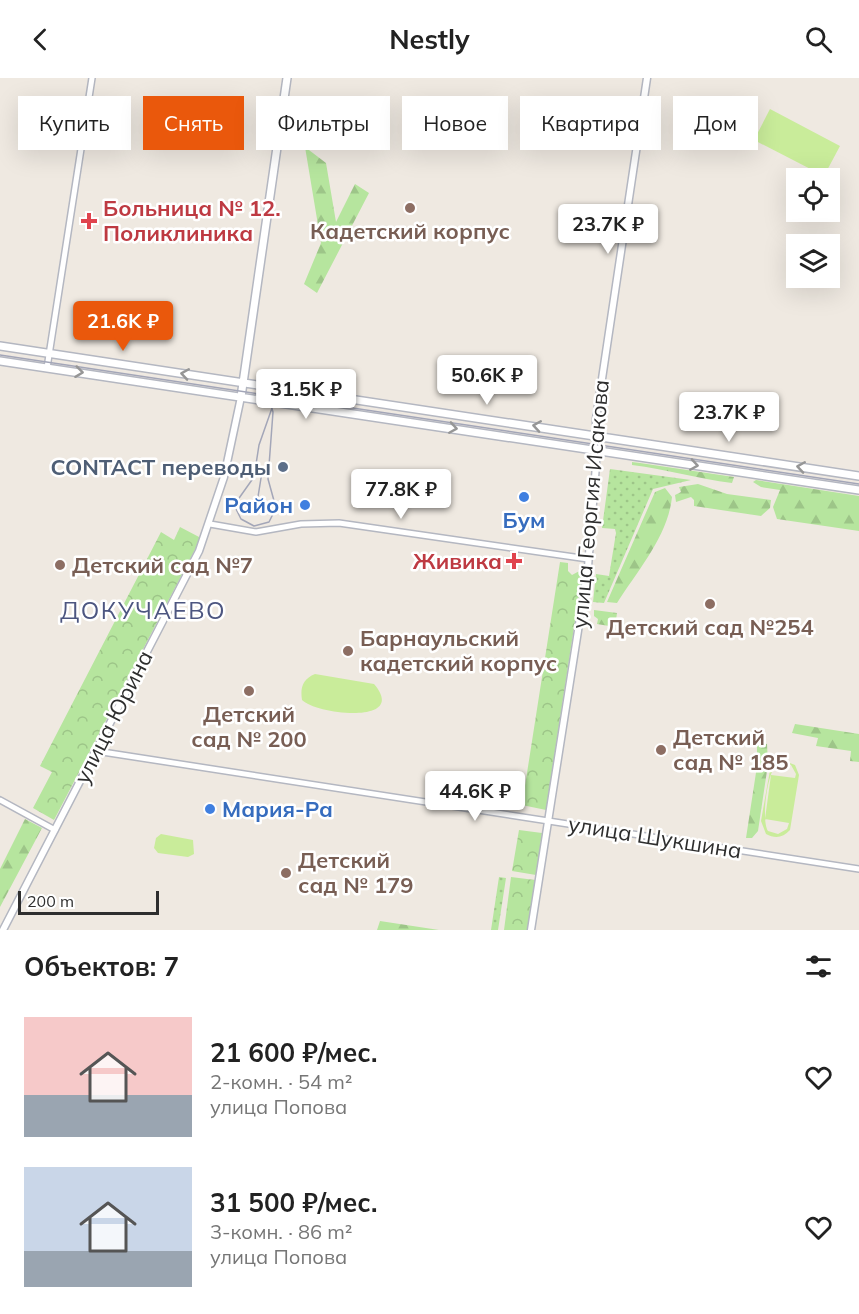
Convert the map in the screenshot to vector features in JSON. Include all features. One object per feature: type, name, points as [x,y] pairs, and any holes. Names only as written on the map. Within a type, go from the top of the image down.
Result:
[{"type":"main road","points":[[241,397],[287,78]]},
{"type":"main road","points":[[0,346],[859,476]]},
{"type":"main road","points":[[0,361],[859,490]]},
{"type":"main road","points":[[374,418],[375,403]]},
{"type":"street","points":[[47,369],[92,78]]},
{"type":"street","name":"улица Георгия Исакова","points":[[531,930],[588,559],[595,435],[647,78]]},
{"type":"street","name":"улица Юрина","points":[[3,930],[190,569],[210,524],[229,459],[241,397]]},
{"type":"street","points":[[210,524],[256,532],[301,524],[339,523],[588,559]]},
{"type":"street","name":"улица Шукшина","points":[[96,751],[859,869]]},
{"type":"street","points":[[0,800],[55,830]]},
{"type":"green space","points":[[770,109],[840,146],[828,168],[808,168],[758,142],[758,132]]},
{"type":"green space","points":[[306,150],[309,150],[326,163],[336,222],[355,184],[369,193],[317,293],[304,284],[321,243]]},
{"type":"green space","points":[[632,462],[734,477],[732,483],[632,465]]},
{"type":"green space","points":[[610,469],[691,480],[653,489],[604,603],[593,602],[596,574],[609,576],[616,533],[615,529],[602,528]]},
{"type":"green space","points":[[756,480],[859,496],[859,531],[777,519],[773,507],[780,490],[761,487],[753,482]]},
{"type":"green space","points":[[698,484],[727,494],[771,500],[770,508],[761,516],[694,506],[694,500],[691,497],[676,502],[675,495],[681,492],[679,487]]},
{"type":"green space","points":[[665,488],[672,497],[665,525],[658,539],[617,603],[607,602],[655,492]]},
{"type":"green space","points":[[180,527],[201,538],[54,820],[33,808],[52,772],[40,766],[161,532],[174,540]]},
{"type":"green space","points":[[560,562],[568,563],[568,571],[572,575],[583,569],[546,810],[522,805]]},
{"type":"green space","points":[[594,610],[617,613],[615,627],[597,624],[598,619],[594,616]]},
{"type":"green space","points":[[315,674],[374,684],[382,697],[380,706],[371,711],[357,713],[324,710],[311,705],[302,700],[302,691],[305,681]]},
{"type":"green space","points":[[795,724],[859,734],[859,762],[850,761],[851,751],[816,746],[818,738],[792,733]]},
{"type":"green space","points":[[757,742],[767,744],[768,764],[758,831],[752,838],[746,838],[757,766]]},
{"type":"green space","points":[[782,760],[795,765],[799,775],[790,830],[785,835],[776,837],[766,834],[761,821],[770,770],[774,763]],"holes":[[[778,763],[791,765],[796,774],[795,778],[771,775]],[[771,775],[765,818],[766,796]],[[765,819],[789,823],[787,829],[778,834],[768,831]]]},
{"type":"green space","points":[[25,819],[42,828],[0,907],[0,869]]},
{"type":"green space","points":[[519,830],[542,833],[536,875],[512,871]]},
{"type":"green space","points":[[161,834],[193,840],[194,854],[188,857],[158,853],[154,848],[156,838]]},
{"type":"green space","points":[[499,877],[506,878],[498,930],[491,930]]},
{"type":"green space","points":[[511,877],[535,880],[528,930],[504,930]]},
{"type":"green space","points":[[380,921],[439,930],[377,930]]},
{"type":"tram line","points":[[0,355],[859,484]]},
{"type":"tram line","points":[[261,393],[269,401],[271,406],[272,409],[273,412],[268,479],[276,508],[269,522],[254,526],[241,519],[236,509],[237,501],[254,477],[259,445],[272,408],[280,400],[288,397]]},
{"type":"tram line","points":[[256,509],[262,472]]},
{"type":"place","name":"Кадетский корпус","points":[[410,208]]},
{"type":"place","name":"Больница № 12. Поликлиника","points":[[89,221]]},
{"type":"place","name":"CONTACT переводы","points":[[283,467]]},
{"type":"place","name":"Бум","points":[[524,497]]},
{"type":"place","name":"Район","points":[[305,505]]},
{"type":"place","name":"Живика","points":[[514,561]]},
{"type":"place","name":"Детский сад №7","points":[[60,565]]},
{"type":"place","name":"Детский сад №254","points":[[710,604]]},
{"type":"place","name":"Барнаульский кадетский корпус","points":[[348,651]]},
{"type":"place","name":"Детский сад № 200","points":[[249,691]]},
{"type":"place","name":"Детский сад № 185","points":[[661,750]]},
{"type":"place","name":"Мария-Ра","points":[[210,809]]},
{"type":"place","name":"Детский сад № 179","points":[[286,873]]},
{"type":"district","name":"ДОКУЧАЕВО","points":[[143,610]]}]
